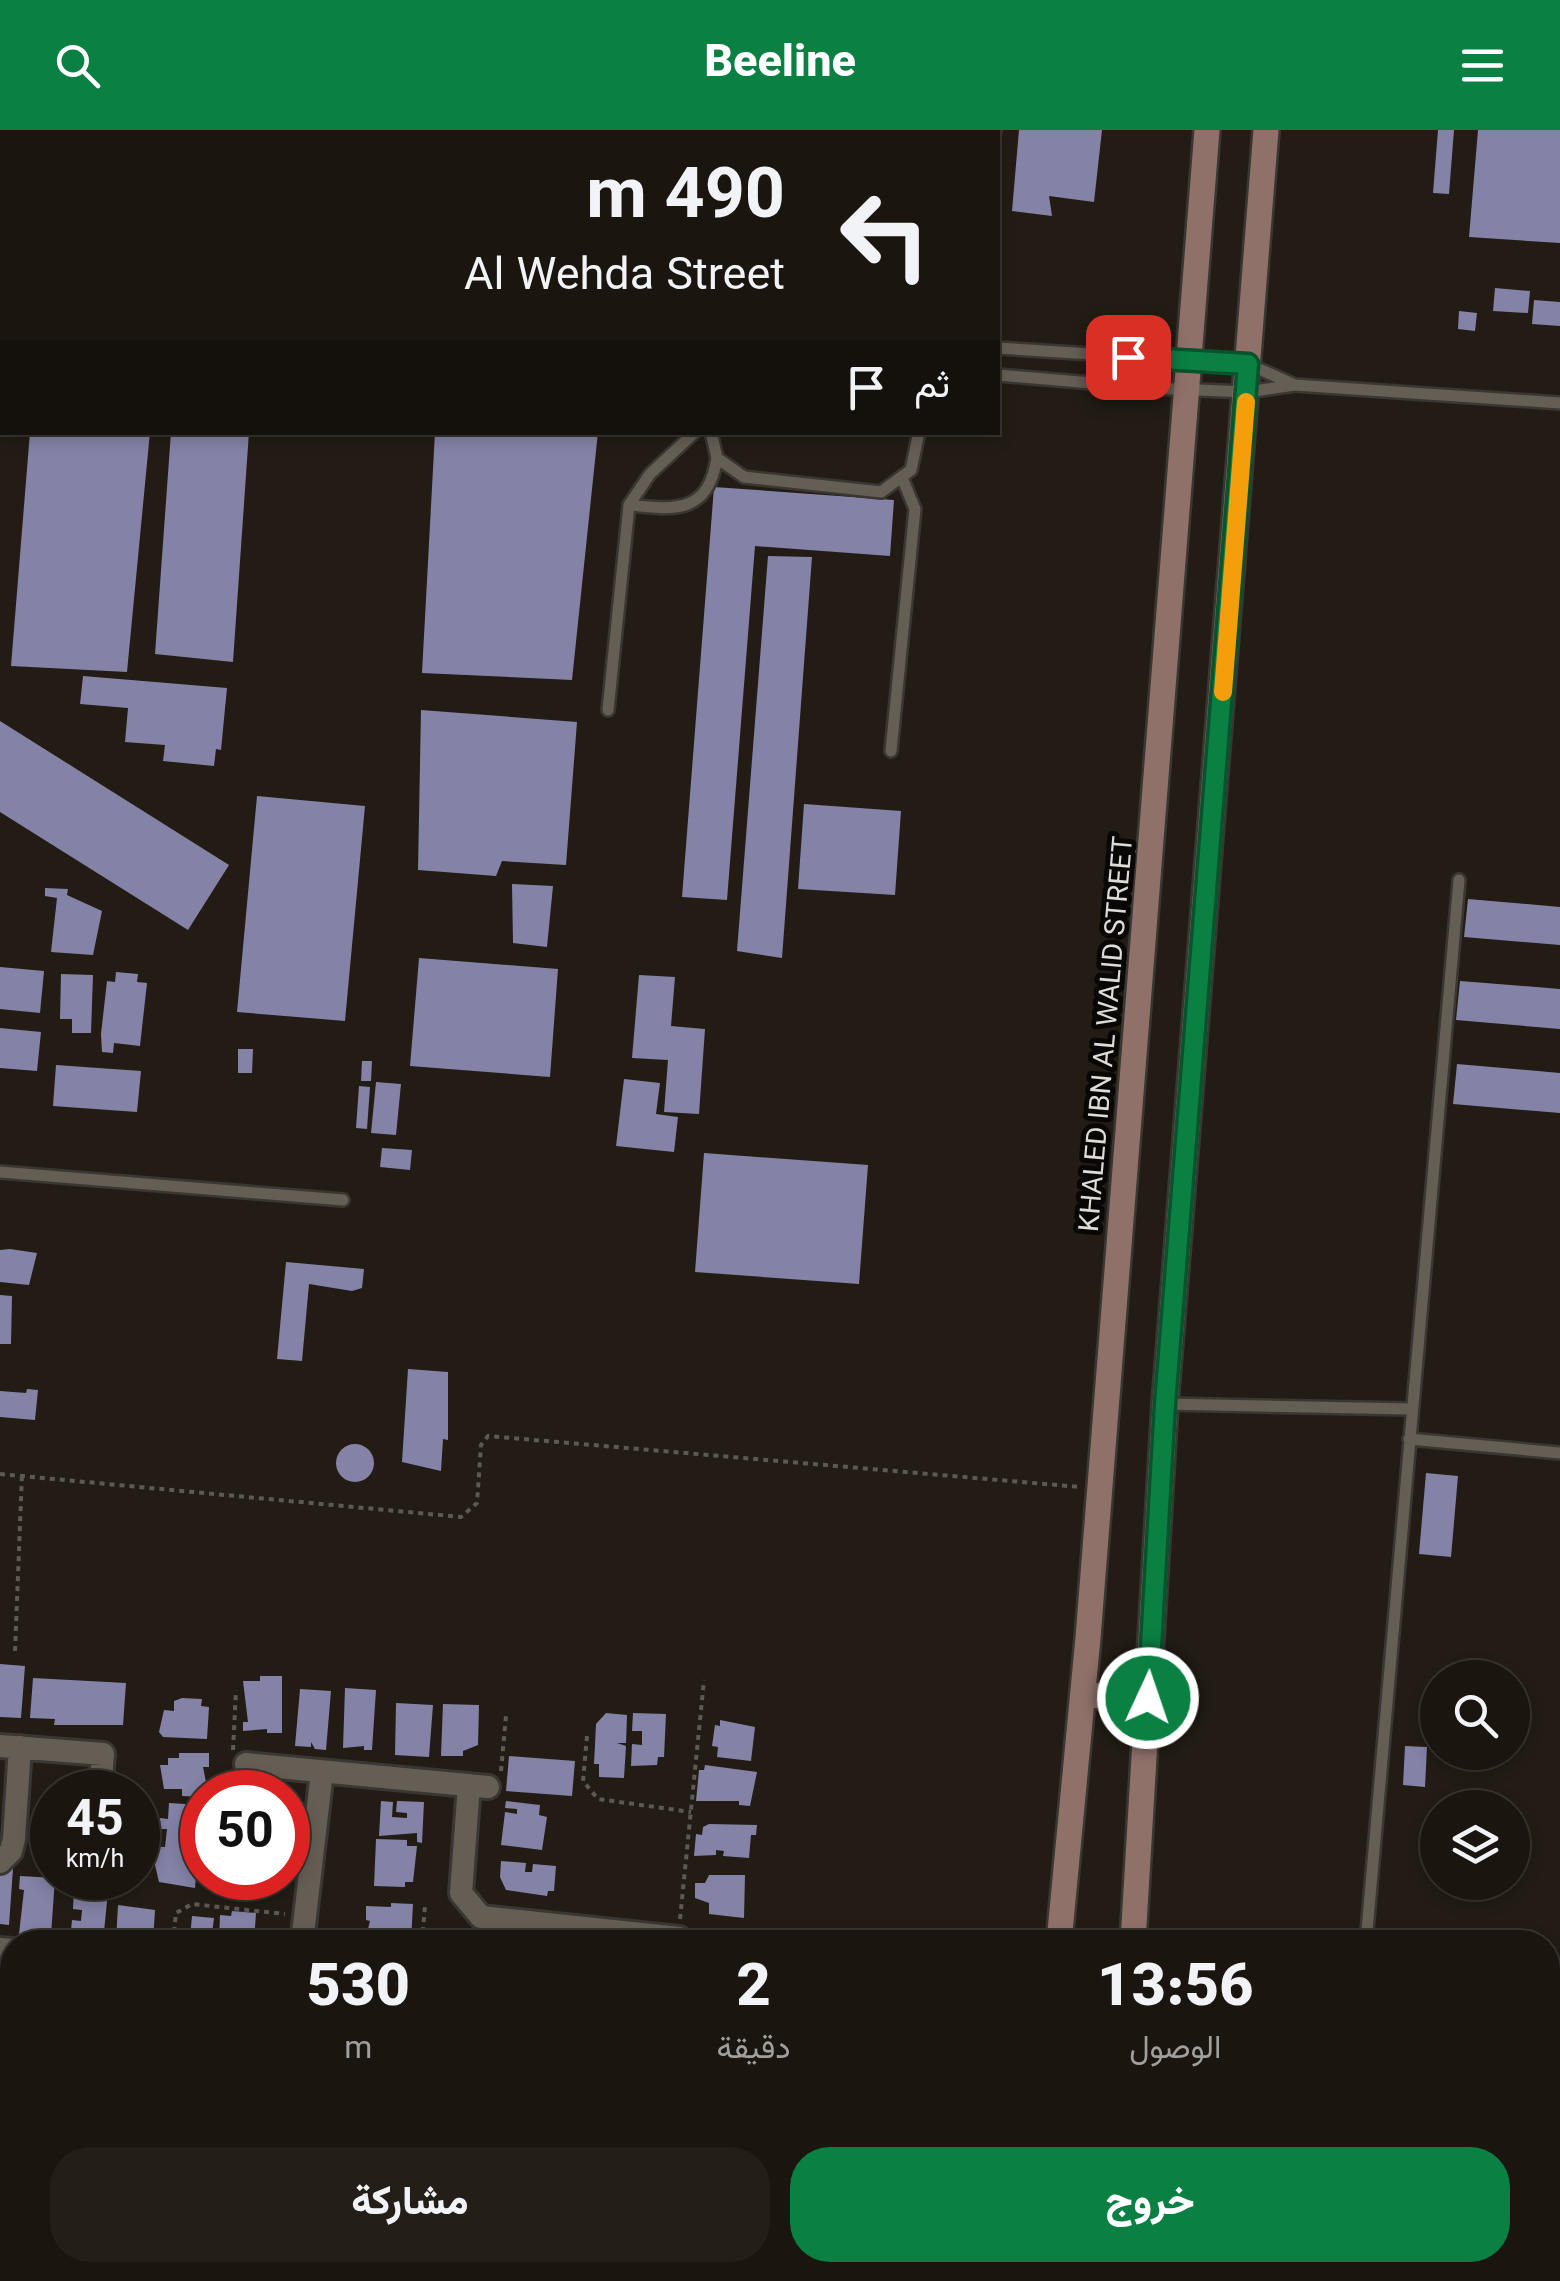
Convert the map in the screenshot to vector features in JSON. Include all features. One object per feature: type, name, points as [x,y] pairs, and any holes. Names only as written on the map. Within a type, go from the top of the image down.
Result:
[{"type":"main road","name":"KHALED IBN AL WALID STREET","points":[[1060,1930],[1083,1695],[1207,130]]},
{"type":"main road","points":[[1134,1930],[1165,1404],[1266,130]]},
{"type":"main road","points":[[1083,1695],[1148,1698]]},
{"type":"street","points":[[0,1862],[11,1852],[14,1840],[10,1746],[102,1754],[101,1770]]},
{"type":"street","points":[[246,1764],[478,1786],[461,1893],[468,1907],[496,1921],[562,1930]]},
{"type":"street","points":[[303,1930],[322,1772]]},
{"type":"lane","points":[[1000,348],[1248,364],[1294,384]]},
{"type":"lane","points":[[1000,374],[1186,390],[1247,392],[1294,384],[1560,404]]},
{"type":"lane","points":[[608,710],[629,505],[650,474],[692,435]]},
{"type":"lane","points":[[629,505],[686,506],[703,494],[714,476],[717,458],[712,435]]},
{"type":"lane","points":[[717,458],[744,477],[881,492],[903,480],[916,457],[919,435]]},
{"type":"lane","points":[[891,752],[914,509],[903,480]]},
{"type":"lane","points":[[1367,1930],[1459,880]]},
{"type":"lane","points":[[0,1172],[344,1200]]},
{"type":"lane","points":[[1165,1404],[1411,1408]]},
{"type":"lane","points":[[1409,1439],[1560,1453]]},
{"type":"path","points":[[0,1474],[461,1518],[477,1503],[480,1444],[488,1436],[1098,1488]]},
{"type":"path","points":[[15,1650],[22,1475]]},
{"type":"path","points":[[679,1930],[704,1680]]},
{"type":"path","points":[[236,1690],[232,1745],[246,1764]]},
{"type":"path","points":[[478,1786],[500,1775],[506,1716]]},
{"type":"path","points":[[587,1736],[583,1781],[598,1799],[691,1812]]},
{"type":"path","points":[[174,1930],[176,1914],[192,1904],[305,1916]]},
{"type":"path","points":[[423,1930],[425,1906]]},
{"type":"building","points":[[1019,130],[1102,130],[1094,202],[1049,196],[1052,216],[1012,211]]},
{"type":"building","points":[[1438,130],[1454,130],[1449,194],[1433,193]]},
{"type":"building","points":[[1478,130],[1560,130],[1560,243],[1469,237]]},
{"type":"building","points":[[1495,288],[1530,291],[1528,313],[1493,311]]},
{"type":"building","points":[[1534,300],[1560,302],[1560,326],[1532,324]]},
{"type":"building","points":[[1459,311],[1477,313],[1475,331],[1458,329]]},
{"type":"building","points":[[30,435],[150,435],[127,672],[11,666]]},
{"type":"building","points":[[171,435],[249,435],[233,662],[155,654]]},
{"type":"building","points":[[435,435],[598,435],[572,680],[422,673]]},
{"type":"building","points":[[714,487],[894,500],[890,556],[755,546],[727,900],[682,897]]},
{"type":"building","points":[[768,556],[812,557],[782,958],[737,951]]},
{"type":"building","points":[[83,676],[227,688],[221,750],[216,749],[214,766],[163,761],[165,745],[125,742],[128,708],[80,704]]},
{"type":"building","points":[[421,710],[577,722],[566,865],[502,861],[496,876],[418,870]]},
{"type":"building","points":[[0,721],[229,865],[188,930],[0,812]]},
{"type":"building","points":[[257,796],[365,806],[345,1021],[237,1012]]},
{"type":"building","points":[[804,804],[901,811],[895,895],[798,889]]},
{"type":"building","points":[[512,884],[553,886],[547,947],[513,943]]},
{"type":"building","points":[[45,888],[68,889],[67,895],[102,911],[93,955],[51,952],[57,898],[45,896]]},
{"type":"building","points":[[1468,899],[1560,907],[1560,945],[1464,937]]},
{"type":"building","points":[[419,958],[558,969],[550,1077],[410,1066]]},
{"type":"building","points":[[0,967],[44,971],[40,1013],[0,1009]]},
{"type":"building","points":[[116,972],[138,974],[137,982],[147,983],[140,1046],[114,1043],[113,1053],[102,1052],[107,981],[115,982]]},
{"type":"building","points":[[61,974],[93,975],[91,1033],[72,1033],[72,1019],[60,1019]]},
{"type":"building","points":[[639,975],[675,977],[671,1026],[705,1029],[699,1114],[664,1112],[668,1060],[632,1058]]},
{"type":"building","points":[[1460,981],[1560,989],[1560,1029],[1456,1020]]},
{"type":"building","points":[[0,1028],[41,1032],[37,1071],[0,1068]]},
{"type":"building","points":[[238,1049],[253,1049],[252,1073],[238,1073]]},
{"type":"building","points":[[362,1061],[372,1061],[371,1081],[361,1081]]},
{"type":"building","points":[[1457,1064],[1560,1073],[1560,1113],[1453,1104]]},
{"type":"building","points":[[56,1065],[141,1071],[137,1112],[53,1106]]},
{"type":"building","points":[[624,1079],[660,1083],[656,1114],[678,1117],[674,1152],[616,1146]]},
{"type":"building","points":[[376,1082],[401,1084],[396,1135],[371,1133]]},
{"type":"building","points":[[359,1086],[370,1087],[367,1129],[356,1128]]},
{"type":"building","points":[[382,1148],[412,1150],[410,1170],[380,1167]]},
{"type":"building","points":[[704,1153],[868,1165],[859,1284],[695,1272]]},
{"type":"building","points":[[0,1250],[37,1253],[29,1285],[0,1282]]},
{"type":"building","points":[[286,1262],[364,1269],[362,1288],[352,1291],[309,1284],[302,1361],[277,1359]]},
{"type":"building","points":[[0,1295],[12,1296],[11,1344],[0,1344]]},
{"type":"building","points":[[408,1369],[448,1372],[448,1440],[443,1439],[441,1471],[402,1462]]},
{"type":"building","points":[[27,1389],[38,1390],[35,1420],[0,1417],[0,1391],[26,1393]]},
{"type":"building","points":[[355,1444],[369,1449],[374,1463],[369,1477],[355,1482],[341,1477],[336,1463],[341,1449]]},
{"type":"building","points":[[1426,1473],[1458,1476],[1451,1557],[1419,1554]]},
{"type":"building","points":[[0,1664],[25,1666],[21,1718],[0,1717]]},
{"type":"building","points":[[260,1676],[282,1676],[282,1733],[267,1733],[267,1729],[243,1731],[243,1722],[248,1722],[243,1681],[260,1681]]},
{"type":"building","points":[[33,1678],[126,1683],[123,1725],[54,1725],[55,1719],[30,1718]]},
{"type":"building","points":[[345,1688],[376,1690],[372,1750],[364,1750],[364,1746],[343,1748]]},
{"type":"building","points":[[300,1689],[331,1691],[326,1750],[315,1749],[311,1742],[311,1747],[295,1746]]},
{"type":"building","points":[[202,1699],[201,1706],[209,1707],[207,1739],[163,1737],[159,1732],[164,1710],[174,1711],[174,1701]]},
{"type":"building","points":[[396,1703],[433,1705],[429,1757],[395,1755]]},
{"type":"building","points":[[443,1704],[479,1705],[478,1745],[463,1751],[463,1756],[441,1756]]},
{"type":"building","points":[[606,1713],[627,1715],[626,1743],[617,1743],[626,1746],[624,1778],[599,1777],[599,1764],[594,1764],[596,1724]]},
{"type":"building","points":[[633,1713],[666,1714],[664,1757],[658,1757],[657,1765],[631,1766],[632,1744],[642,1745],[642,1731],[632,1731]]},
{"type":"building","points":[[720,1720],[755,1727],[751,1761],[717,1757],[718,1747],[712,1746],[715,1725],[720,1726]]},
{"type":"building","points":[[1405,1746],[1420,1747],[1425,1787],[1403,1785]]},
{"type":"building","points":[[179,1753],[209,1753],[209,1767],[180,1770],[180,1789],[164,1789],[160,1765],[168,1765],[168,1758],[179,1758]]},
{"type":"building","points":[[509,1756],[575,1761],[572,1796],[506,1791]]},
{"type":"building","points":[[705,1765],[757,1772],[750,1806],[739,1805],[739,1801],[696,1801],[699,1770],[704,1770]]},
{"type":"building","points":[[381,1801],[393,1802],[392,1817],[407,1818],[407,1813],[396,1812],[397,1801],[424,1802],[422,1843],[417,1842],[417,1833],[379,1836]]},
{"type":"building","points":[[506,1801],[540,1805],[539,1815],[547,1817],[542,1850],[501,1845],[505,1812],[517,1814],[517,1809],[505,1808]]},
{"type":"building","points":[[169,1803],[180,1804],[180,1886],[160,1882],[160,1847],[165,1847],[167,1829],[160,1829],[160,1818],[168,1819]]},
{"type":"building","points":[[757,1825],[756,1835],[751,1835],[749,1858],[723,1856],[724,1851],[716,1850],[716,1855],[694,1856],[696,1834],[702,1835],[703,1827]]},
{"type":"building","points":[[376,1839],[407,1840],[407,1846],[417,1846],[413,1882],[405,1882],[405,1887],[374,1886]]},
{"type":"building","points":[[501,1861],[526,1863],[525,1872],[532,1872],[533,1864],[556,1866],[554,1891],[548,1891],[547,1896],[506,1890],[500,1877]]},
{"type":"building","points":[[0,1868],[13,1869],[9,1925],[0,1924]]},
{"type":"building","points":[[709,1875],[745,1875],[744,1918],[709,1914],[709,1903],[695,1898],[695,1883],[705,1883]]},
{"type":"building","points":[[20,1876],[30,1877],[30,1900],[53,1900],[51,1930],[19,1930],[24,1890],[19,1889]]},
{"type":"building","points":[[73,1900],[107,1900],[104,1930],[71,1930],[72,1920],[81,1921],[82,1910],[73,1909]]},
{"type":"building","points":[[391,1903],[413,1904],[412,1930],[368,1930],[366,1906],[391,1907]]},
{"type":"building","points":[[118,1905],[155,1910],[154,1930],[117,1930]]},
{"type":"building","points":[[232,1911],[256,1913],[255,1930],[219,1930],[220,1915],[231,1916]]},
{"type":"building","points":[[192,1916],[214,1918],[212,1930],[191,1930]]},
{"type":"slow traffic","points":[[1223,692],[1246,402]]},
{"type":"route","points":[[1128,357],[1248,364],[1165,1404],[1148,1698]]}]
